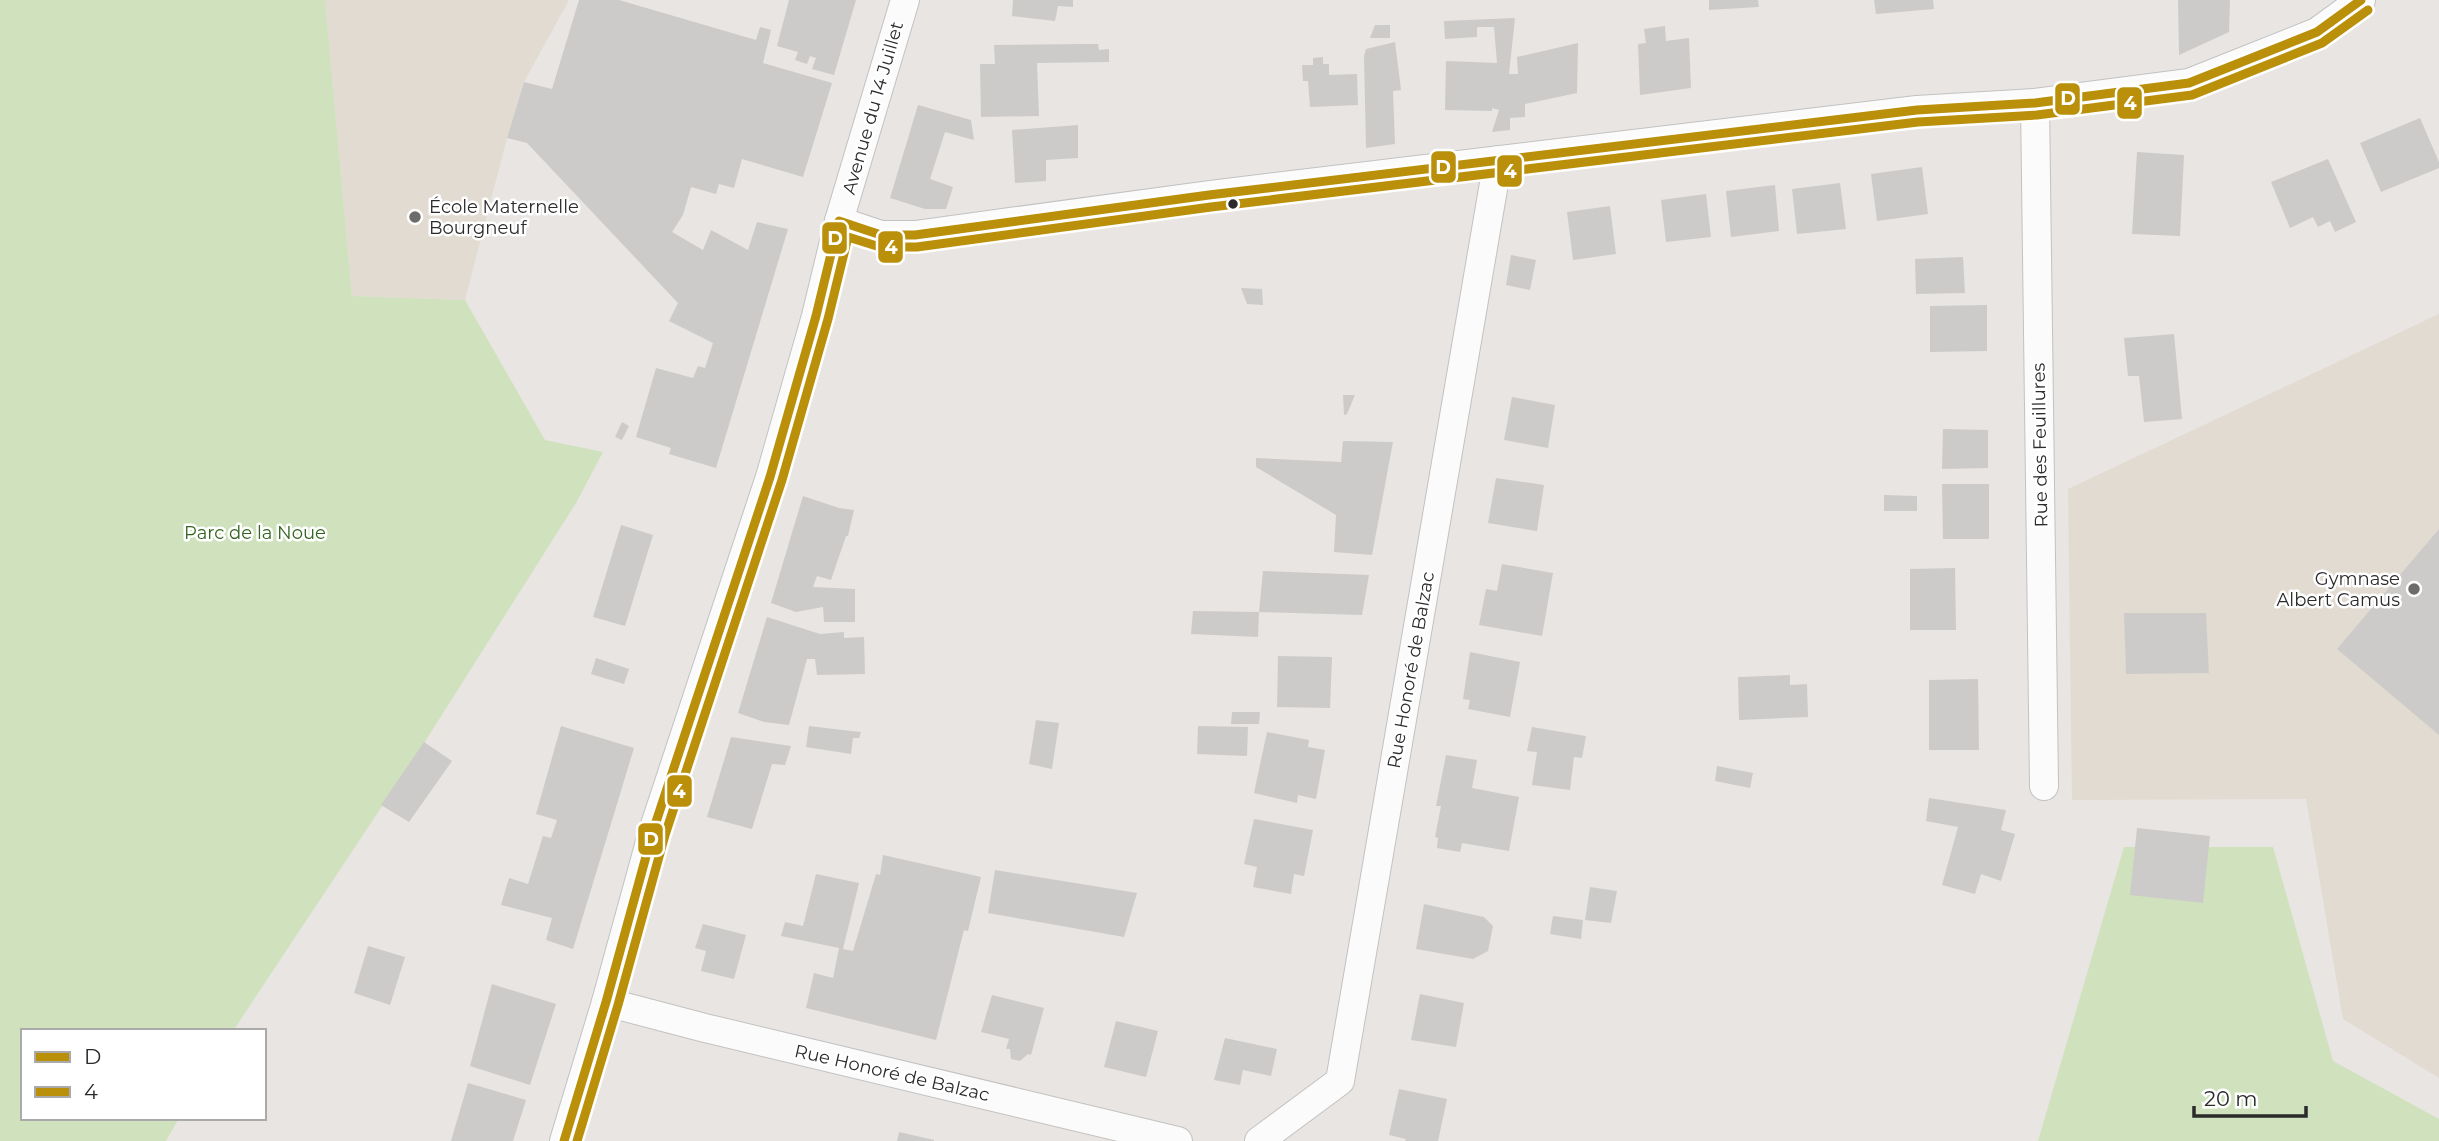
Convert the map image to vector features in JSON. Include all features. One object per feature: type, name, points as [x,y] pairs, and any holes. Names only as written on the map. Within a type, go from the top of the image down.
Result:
[{"type":"street","name":"Avenue du 14 Juillet","points":[[564,1141],[653,831],[769,477],[816,316],[839,221],[905,0]]},
{"type":"street","points":[[839,221],[881,235],[915,234],[1209,195],[1917,110],[2035,103],[2189,83],[2316,32],[2361,0]]},
{"type":"street","name":"Rue des Feuillures","points":[[2035,103],[2044,786]]},
{"type":"street","name":"Rue Honoré de Balzac","points":[[1259,1141],[1340,1081],[1498,160]]},
{"type":"street","name":"Rue Honoré de Balzac","points":[[606,1002],[1178,1141]]},
{"type":"shaded area","name":"École Maternelle Bourgneuf","points":[[325,0],[569,0],[524,82],[465,300],[352,296]]},
{"type":"shaded area","points":[[2439,314],[2439,1078],[2343,1019],[2306,799],[2072,800],[2068,489]]},
{"type":"green space","name":"Parc de la Noue","points":[[0,0],[325,0],[352,296],[465,300],[545,440],[603,452],[576,503],[426,740],[234,1029],[21,1029],[21,1120],[178,1120],[166,1141],[0,1141]]},
{"type":"green space","points":[[2124,847],[2273,847],[2333,1061],[2439,1119],[2439,1141],[2038,1141]]},
{"type":"building","points":[[579,0],[619,0],[756,40],[760,27],[771,30],[763,63],[832,83],[803,177],[742,159],[734,188],[719,184],[716,194],[691,187],[683,215],[672,232],[703,250],[711,230],[748,250],[757,222],[788,229],[716,468],[669,454],[671,448],[636,437],[656,368],[693,378],[698,366],[705,368],[713,343],[669,321],[678,303],[527,143],[507,138],[524,82],[552,89]]},
{"type":"building","points":[[789,0],[856,0],[834,75],[812,69],[816,58],[810,56],[807,64],[795,60],[798,52],[777,46]]},
{"type":"building","points":[[1013,0],[1073,0],[1073,7],[1058,6],[1055,21],[1012,16]]},
{"type":"building","points":[[1709,0],[1758,0],[1759,7],[1709,10]]},
{"type":"building","points":[[1874,0],[1933,0],[1934,9],[1876,14]]},
{"type":"building","points":[[2178,0],[2230,0],[2229,32],[2179,55]]},
{"type":"building","points":[[1515,18],[1509,74],[1518,74],[1517,57],[1578,43],[1577,93],[1525,104],[1525,117],[1510,118],[1510,130],[1492,132],[1499,110],[1445,110],[1446,61],[1497,63],[1494,27],[1477,27],[1477,37],[1445,39],[1444,21]]},
{"type":"building","points":[[1375,25],[1390,25],[1390,38],[1370,38]]},
{"type":"building","points":[[1665,26],[1666,41],[1689,38],[1691,88],[1640,95],[1638,44],[1646,43],[1644,29]]},
{"type":"building","points":[[1395,42],[1401,90],[1393,91],[1395,144],[1366,148],[1364,56],[1366,49]]},
{"type":"building","points":[[1098,44],[1099,50],[1109,49],[1109,62],[1037,63],[1039,116],[981,117],[980,64],[995,64],[994,45]]},
{"type":"building","points":[[1323,57],[1323,64],[1329,64],[1329,75],[1357,74],[1358,105],[1310,107],[1308,81],[1303,81],[1302,65],[1313,65],[1313,58]]},
{"type":"building","points":[[918,105],[971,120],[974,140],[945,132],[930,179],[953,187],[946,209],[925,209],[890,198]]},
{"type":"building","points":[[2420,118],[2439,162],[2439,168],[2381,192],[2360,143]]},
{"type":"building","points":[[1078,125],[1078,158],[1046,160],[1046,181],[1015,183],[1012,130]]},
{"type":"building","points":[[2137,152],[2184,155],[2180,236],[2132,234]]},
{"type":"building","points":[[2328,159],[2356,222],[2335,232],[2330,221],[2318,227],[2313,217],[2290,228],[2271,182]]},
{"type":"building","points":[[1922,167],[1928,214],[1877,221],[1871,174]]},
{"type":"building","points":[[1840,183],[1846,229],[1797,234],[1792,189]]},
{"type":"building","points":[[1775,185],[1779,231],[1731,237],[1726,191]]},
{"type":"building","points":[[1706,194],[1711,237],[1666,242],[1661,200]]},
{"type":"building","points":[[1610,206],[1616,254],[1573,260],[1567,212]]},
{"type":"building","points":[[1511,255],[1536,260],[1530,290],[1506,285]]},
{"type":"building","points":[[1963,257],[1965,293],[1916,294],[1915,259]]},
{"type":"building","points":[[1241,288],[1262,289],[1263,305],[1247,304]]},
{"type":"building","points":[[1987,305],[1987,351],[1930,352],[1930,306]]},
{"type":"building","points":[[2174,334],[2182,419],[2144,422],[2139,376],[2128,376],[2124,338]]},
{"type":"building","points":[[1343,395],[1355,395],[1347,414],[1344,415]]},
{"type":"building","points":[[1512,397],[1555,405],[1548,448],[1504,440]]},
{"type":"building","points":[[622,422],[629,426],[622,440],[615,437]]},
{"type":"building","points":[[1943,429],[1988,430],[1988,468],[1942,469]]},
{"type":"building","points":[[1343,441],[1393,442],[1372,555],[1334,552],[1336,515],[1256,467],[1256,458],[1341,462]]},
{"type":"building","points":[[1496,478],[1544,485],[1537,531],[1488,523]]},
{"type":"building","points":[[1942,484],[1989,484],[1989,539],[1943,539]]},
{"type":"building","points":[[1884,495],[1917,496],[1917,511],[1884,511]]},
{"type":"building","points":[[803,496],[854,510],[848,536],[831,580],[817,576],[813,587],[855,589],[855,622],[824,622],[823,607],[796,612],[771,603]]},
{"type":"building","points":[[621,525],[653,535],[625,626],[593,617]]},
{"type":"building","name":"Gymnase Albert Camus","points":[[2439,529],[2439,735],[2337,649]]},
{"type":"building","points":[[1502,564],[1553,573],[1542,636],[1479,625],[1486,589],[1497,591]]},
{"type":"building","points":[[1955,568],[1956,630],[1910,630],[1910,569]]},
{"type":"building","points":[[1263,571],[1369,575],[1362,615],[1259,612]]},
{"type":"building","points":[[1193,611],[1259,612],[1258,637],[1191,634]]},
{"type":"building","points":[[2124,613],[2206,613],[2209,673],[2126,674]]},
{"type":"building","points":[[767,617],[820,634],[844,632],[844,638],[864,637],[865,674],[817,675],[815,659],[807,659],[789,725],[764,722],[738,713]]},
{"type":"building","points":[[1470,652],[1520,662],[1510,717],[1468,709],[1470,700],[1463,699]]},
{"type":"building","points":[[1278,656],[1332,657],[1330,708],[1277,707]]},
{"type":"building","points":[[596,658],[629,669],[624,684],[591,674]]},
{"type":"building","points":[[1790,675],[1790,685],[1807,684],[1808,717],[1739,720],[1738,677]]},
{"type":"building","points":[[1978,679],[1979,750],[1929,750],[1929,680]]},
{"type":"building","points":[[1232,712],[1260,712],[1259,724],[1231,724]]},
{"type":"building","points":[[1036,720],[1059,723],[1052,769],[1029,764]]},
{"type":"building","points":[[561,726],[634,748],[573,949],[546,940],[552,918],[501,905],[509,878],[528,884],[543,836],[551,838],[557,820],[536,814]]},
{"type":"building","points":[[809,726],[861,732],[859,738],[853,738],[851,754],[806,747]]},
{"type":"building","points":[[1198,726],[1248,727],[1247,756],[1197,754]]},
{"type":"building","points":[[1532,727],[1586,736],[1582,758],[1574,757],[1570,790],[1532,785],[1537,752],[1527,751]]},
{"type":"building","points":[[1267,732],[1309,740],[1308,747],[1325,750],[1316,799],[1298,795],[1297,803],[1254,793]]},
{"type":"building","points":[[731,737],[791,746],[785,765],[772,764],[752,829],[707,817]]},
{"type":"building","points":[[424,742],[452,761],[409,822],[381,805]]},
{"type":"building","points":[[1446,755],[1477,760],[1472,788],[1519,797],[1509,851],[1462,843],[1460,852],[1437,848],[1438,838],[1435,837],[1441,806],[1436,806]]},
{"type":"building","points":[[1717,766],[1753,773],[1750,788],[1715,781]]},
{"type":"building","points":[[1929,798],[2006,810],[2001,830],[2015,834],[2001,881],[1981,874],[1975,894],[1942,885],[1958,827],[1926,821]]},
{"type":"building","points":[[1254,819],[1313,830],[1304,876],[1294,874],[1291,894],[1253,887],[1257,867],[1244,864]]},
{"type":"building","points":[[2137,828],[2210,836],[2203,903],[2130,895]]},
{"type":"building","points":[[883,855],[981,877],[968,931],[964,930],[936,1040],[806,1008],[814,973],[833,978],[839,948],[781,936],[785,922],[803,926],[816,874],[859,883],[843,949],[853,951],[876,874],[880,875]]},
{"type":"building","points":[[995,870],[1137,893],[1124,937],[988,913]]},
{"type":"building","points":[[1590,887],[1617,891],[1611,923],[1585,920]]},
{"type":"building","points":[[1424,904],[1484,917],[1493,926],[1488,951],[1473,959],[1416,949]]},
{"type":"building","points":[[1553,916],[1583,920],[1581,939],[1550,934]]},
{"type":"building","points":[[703,924],[746,935],[734,979],[701,971],[706,951],[695,948]]},
{"type":"building","points":[[368,946],[405,957],[390,1005],[354,993]]},
{"type":"building","points":[[492,984],[556,1004],[530,1085],[470,1066]]},
{"type":"building","points":[[1420,994],[1464,1003],[1456,1047],[1411,1040]]},
{"type":"building","points":[[992,995],[1044,1008],[1031,1055],[1028,1054],[1020,1061],[1011,1059],[1010,1049],[1006,1049],[1009,1039],[981,1032]]},
{"type":"building","points":[[1116,1021],[1158,1031],[1146,1077],[1104,1067]]},
{"type":"building","points":[[1225,1038],[1277,1049],[1271,1076],[1243,1070],[1240,1085],[1214,1080]]},
{"type":"building","points":[[468,1083],[526,1100],[513,1141],[451,1141]]},
{"type":"building","points":[[1399,1089],[1447,1099],[1438,1141],[1405,1141],[1406,1139],[1389,1135]]},
{"type":"building","points":[[899,1132],[934,1140],[934,1141],[897,1141]]},
{"type":"transit line","name":"D","points":[[564,1141],[653,831],[770,477],[816,316],[839,221],[881,235],[915,235],[1209,195],[1917,110],[2035,103],[2189,83],[2317,32],[2361,0]]},
{"type":"transit line","name":"4","points":[[577,1141],[665,835],[782,480],[828,319],[848,237],[880,247],[917,247],[1211,207],[1918,122],[2037,115],[2192,95],[2322,43],[2368,10]]},
{"type":"place","name":"École Maternelle Bourgneuf","points":[[415,217]]},
{"type":"place","name":"Gymnase Albert Camus","points":[[2414,589]]}]
